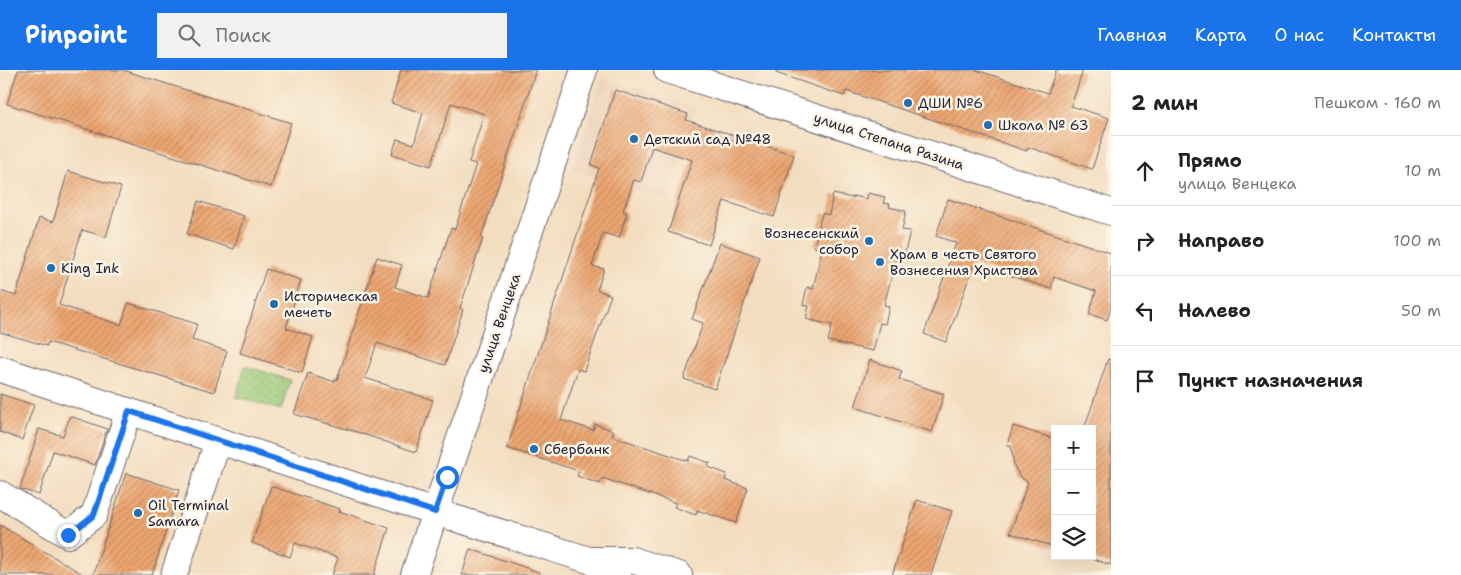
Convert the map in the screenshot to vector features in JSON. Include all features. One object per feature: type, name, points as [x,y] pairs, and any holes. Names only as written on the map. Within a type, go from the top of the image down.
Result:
[{"type":"street","name":"улица Венцека","points":[[414,575],[584,70]]},
{"type":"street","name":"улица Степана Разина","points":[[667,70],[1111,212]]},
{"type":"street","points":[[0,369],[435,512],[589,560],[618,575]]},
{"type":"street","points":[[4,505],[68,535],[94,515],[129,411]]},
{"type":"street","points":[[174,575],[218,441]]},
{"type":"street","points":[[589,560],[632,560],[679,575]]},
{"type":"shaded area","name":"Детский сад №48","points":[[602,77],[696,108],[667,200],[572,170]]},
{"type":"green space","points":[[245,366],[290,380],[281,410],[236,397]]},
{"type":"building","points":[[18,70],[123,70],[291,123],[271,187],[7,104]]},
{"type":"building","points":[[401,70],[536,70],[481,238],[483,238],[460,308],[463,310],[445,365],[377,343],[365,378],[433,400],[416,452],[357,432],[294,414],[308,373],[335,382],[335,379],[337,380],[377,257],[402,265],[395,287],[428,298],[451,228],[455,229],[476,164],[469,162],[484,114],[451,103],[431,166],[392,154],[397,139],[414,144],[423,113],[391,103]]},
{"type":"building","name":"Школа № 63","points":[[776,70],[976,70],[1048,93],[1056,70],[1083,70],[1071,106],[1109,118],[1092,169],[1028,147],[1027,151],[846,91],[844,96],[776,73]]},
{"type":"building","points":[[615,90],[688,114],[686,120],[794,155],[774,217],[724,201],[709,245],[668,232],[692,160],[652,147],[641,182],[634,180],[623,211],[627,213],[619,238],[603,233],[592,266],[604,269],[597,290],[611,295],[584,371],[578,369],[561,420],[593,430],[595,424],[614,431],[612,436],[688,461],[690,456],[710,463],[708,467],[727,474],[725,480],[748,488],[736,523],[697,510],[696,515],[674,507],[676,503],[602,478],[600,484],[577,476],[579,471],[507,448],[599,168],[591,165]]},
{"type":"building","points":[[68,171],[121,187],[106,237],[82,230],[59,305],[121,325],[128,303],[197,324],[192,340],[227,351],[214,392],[48,342],[47,346],[0,332],[0,291],[16,296],[39,218],[53,222]]},
{"type":"building","points":[[868,193],[885,197],[883,203],[890,204],[889,207],[906,211],[902,230],[910,231],[902,264],[895,263],[884,305],[889,306],[885,324],[880,323],[873,351],[828,341],[832,325],[806,319],[809,306],[803,305],[807,287],[813,289],[822,249],[814,247],[822,213],[829,215],[833,194],[867,199]]},
{"type":"building","points":[[948,199],[1111,253],[1111,307],[1107,320],[1089,314],[1096,291],[1054,277],[1051,289],[974,264],[946,342],[924,334],[956,243],[936,236]]},
{"type":"building","points":[[198,201],[244,216],[234,249],[187,234]]},
{"type":"building","points":[[720,243],[760,257],[715,389],[684,379],[703,323],[692,319]]},
{"type":"building","name":"Историческая мечеть","points":[[266,269],[301,280],[286,328],[313,337],[302,373],[240,353]]},
{"type":"building","points":[[1108,359],[1111,360],[1111,565],[1095,560],[1096,425],[1085,425]]},
{"type":"building","points":[[870,360],[902,371],[899,379],[944,394],[932,432],[855,407]]},
{"type":"building","points":[[0,394],[34,405],[22,440],[0,432]]},
{"type":"building","points":[[70,416],[107,429],[95,465],[53,451],[39,495],[20,489],[39,429],[63,436]]},
{"type":"building","points":[[1013,426],[1051,438],[1051,546],[1010,533],[1028,482],[1020,477],[1014,466],[1011,446],[1007,445]]},
{"type":"building","points":[[126,473],[179,490],[152,575],[93,575]]},
{"type":"building","points":[[271,486],[389,528],[374,575],[332,575],[338,558],[295,543],[290,557],[252,543]]},
{"type":"building","points":[[917,500],[952,511],[931,575],[892,575]]},
{"type":"building","points":[[0,525],[84,575],[0,575]]},
{"type":"building","points":[[470,549],[539,572],[539,575],[462,575]]},
{"type":"place","name":"ДШИ №6","points":[[908,103]]},
{"type":"place","name":"Школа № 63","points":[[988,125]]},
{"type":"place","name":"Детский сад №48","points":[[634,139]]},
{"type":"place","name":"Вознесенский собор","points":[[869,241]]},
{"type":"place","name":"Храм в честь Святого Вознесения Христова","points":[[880,262]]},
{"type":"place","name":"King Ink","points":[[51,268]]},
{"type":"place","name":"Историческая мечеть","points":[[274,304]]},
{"type":"place","name":"Сбербанк","points":[[534,449]]},
{"type":"place","name":"Oil Terminal Samara","points":[[138,513]]},
{"type":"route","points":[[68,535],[94,515],[129,411],[435,512],[447,477]]}]
